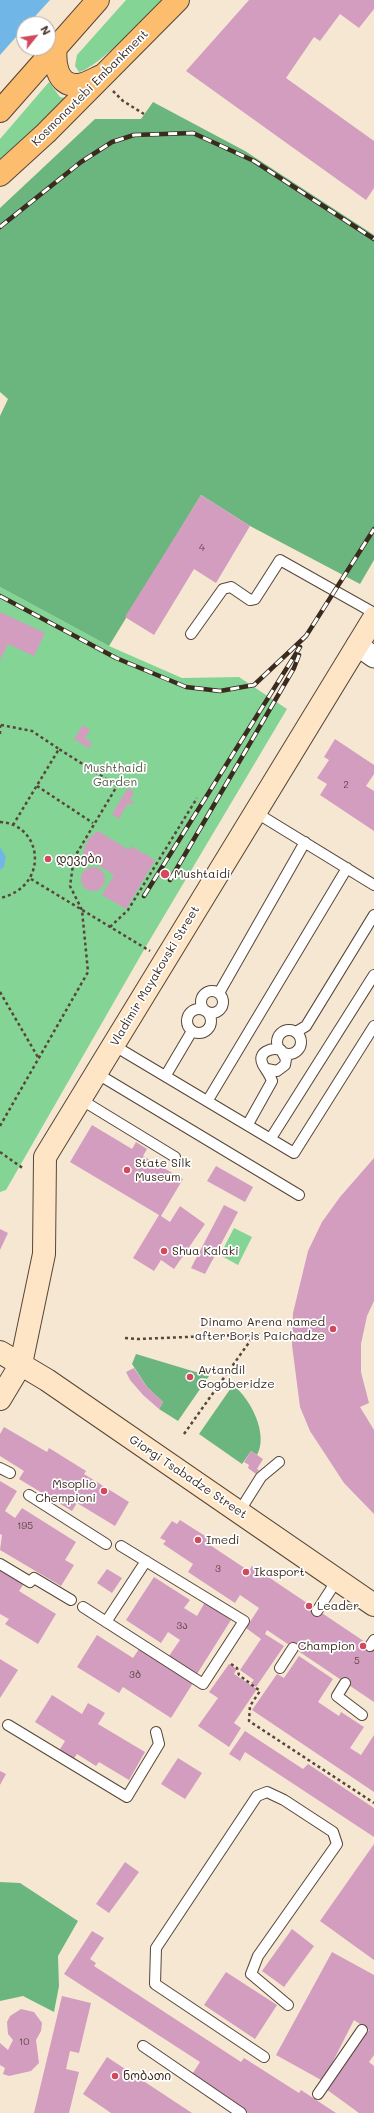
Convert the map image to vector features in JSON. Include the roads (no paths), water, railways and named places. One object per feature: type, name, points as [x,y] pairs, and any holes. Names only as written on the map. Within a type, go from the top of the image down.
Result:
[{"type":"main road","points":[[56,46],[98,0]]},
{"type":"main road","name":"Kosmonavtebi Embankment","points":[[0,174],[109,81],[178,0]]},
{"type":"main road","points":[[0,111],[47,56]]},
{"type":"main road","points":[[56,56],[56,67],[59,74],[70,84],[78,85],[109,81]]},
{"type":"street","name":"Vladimir Mayakovski Street","points":[[0,1399],[21,1364],[44,1254],[45,1157],[255,812],[366,651],[374,618]]},
{"type":"street","name":"Giorgi Tsabadze Street","points":[[0,1352],[21,1364],[374,1605]]},
{"type":"lane","points":[[191,634],[223,589],[230,587],[250,600],[255,599],[280,560],[374,613]]},
{"type":"lane","points":[[255,812],[374,885]]},
{"type":"lane","points":[[218,993],[305,842]]},
{"type":"lane","points":[[208,1100],[347,868]]},
{"type":"lane","points":[[296,1032],[306,1026],[374,915]]},
{"type":"lane","points":[[271,1138],[374,975]]},
{"type":"lane","points":[[206,1012],[201,1010],[191,1013],[187,1022],[192,1031],[202,1033],[210,1026],[211,1021],[206,1012],[200,1003],[204,994],[214,991],[218,993],[224,1001],[223,1006],[216,1013],[206,1012]]},
{"type":"lane","points":[[113,1045],[208,1100],[294,1153],[374,1026]]},
{"type":"lane","points":[[248,1124],[272,1081],[262,1061],[265,1051],[276,1048],[281,1050],[292,1053],[300,1047],[300,1036],[296,1032],[292,1030],[282,1033],[277,1042],[281,1050],[286,1059],[285,1065],[277,1072],[272,1072],[267,1069]]},
{"type":"lane","points":[[166,1075],[192,1031]]},
{"type":"lane","points":[[96,1073],[300,1195]]},
{"type":"lane","points":[[80,1099],[175,1157]]},
{"type":"lane","points":[[239,1512],[261,1478],[279,1462]]},
{"type":"lane","points":[[0,1468],[10,1473]]},
{"type":"lane","points":[[29,1495],[106,1544]]},
{"type":"lane","points":[[82,1607],[203,1684],[244,1621],[121,1546]]},
{"type":"lane","points":[[106,1622],[146,1562]]},
{"type":"lane","points":[[0,1564],[30,1582],[34,1578],[71,1600]]},
{"type":"lane","points":[[317,1611],[337,1580]]},
{"type":"lane","points":[[280,1668],[293,1648]]},
{"type":"lane","points":[[345,1683],[337,1696],[362,1715]]},
{"type":"lane","points":[[8,1726],[127,1797],[159,1744],[156,1732]]},
{"type":"lane","points":[[264,2057],[154,1984],[156,1948],[257,1796],[267,1792],[284,1800],[333,1832],[337,1844],[258,1956],[251,1974],[288,2005]]},
{"type":"lane","points":[[318,2094],[362,2030]]},
{"type":"lane","points":[[143,2046],[241,2113]]},
{"type":"water","points":[[0,0],[50,0],[35,16],[16,16],[16,37],[0,55]]},
{"type":"water","points":[[0,847],[6,857],[4,867],[0,870]]},
{"type":"railway","points":[[0,227],[81,162],[112,142],[134,135],[193,133],[254,161],[374,239]]},
{"type":"railway","points":[[0,596],[116,658],[186,687],[220,691],[254,685],[306,636],[374,529]]},
{"type":"railway","points":[[144,896],[300,647]]},
{"type":"railway","points":[[170,880],[294,668],[299,655]]},
{"type":"place","name":"დევები","points":[[48,859]]},
{"type":"place","name":"Mushtaidi","points":[[165,874]]},
{"type":"place","name":"State Silk Museum","points":[[127,1170]]},
{"type":"place","name":"Shua Kalaki","points":[[164,1251]]},
{"type":"place","name":"Dinamo Arena named after Boris Paichadze","points":[[333,1329]]},
{"type":"place","name":"Avtandil Gogoberidze","points":[[190,1377]]},
{"type":"place","name":"Msoplio Chempioni","points":[[104,1491]]},
{"type":"place","name":"Imedi","points":[[198,1540]]},
{"type":"place","name":"Ikasport","points":[[246,1572]]},
{"type":"place","name":"Leader","points":[[309,1606]]},
{"type":"place","name":"Champion","points":[[363,1646]]},
{"type":"place","name":"ნობათი","points":[[115,2076]]},
{"type":"park label","name":"Mushthaidi Garden","points":[[115,775]]}]
